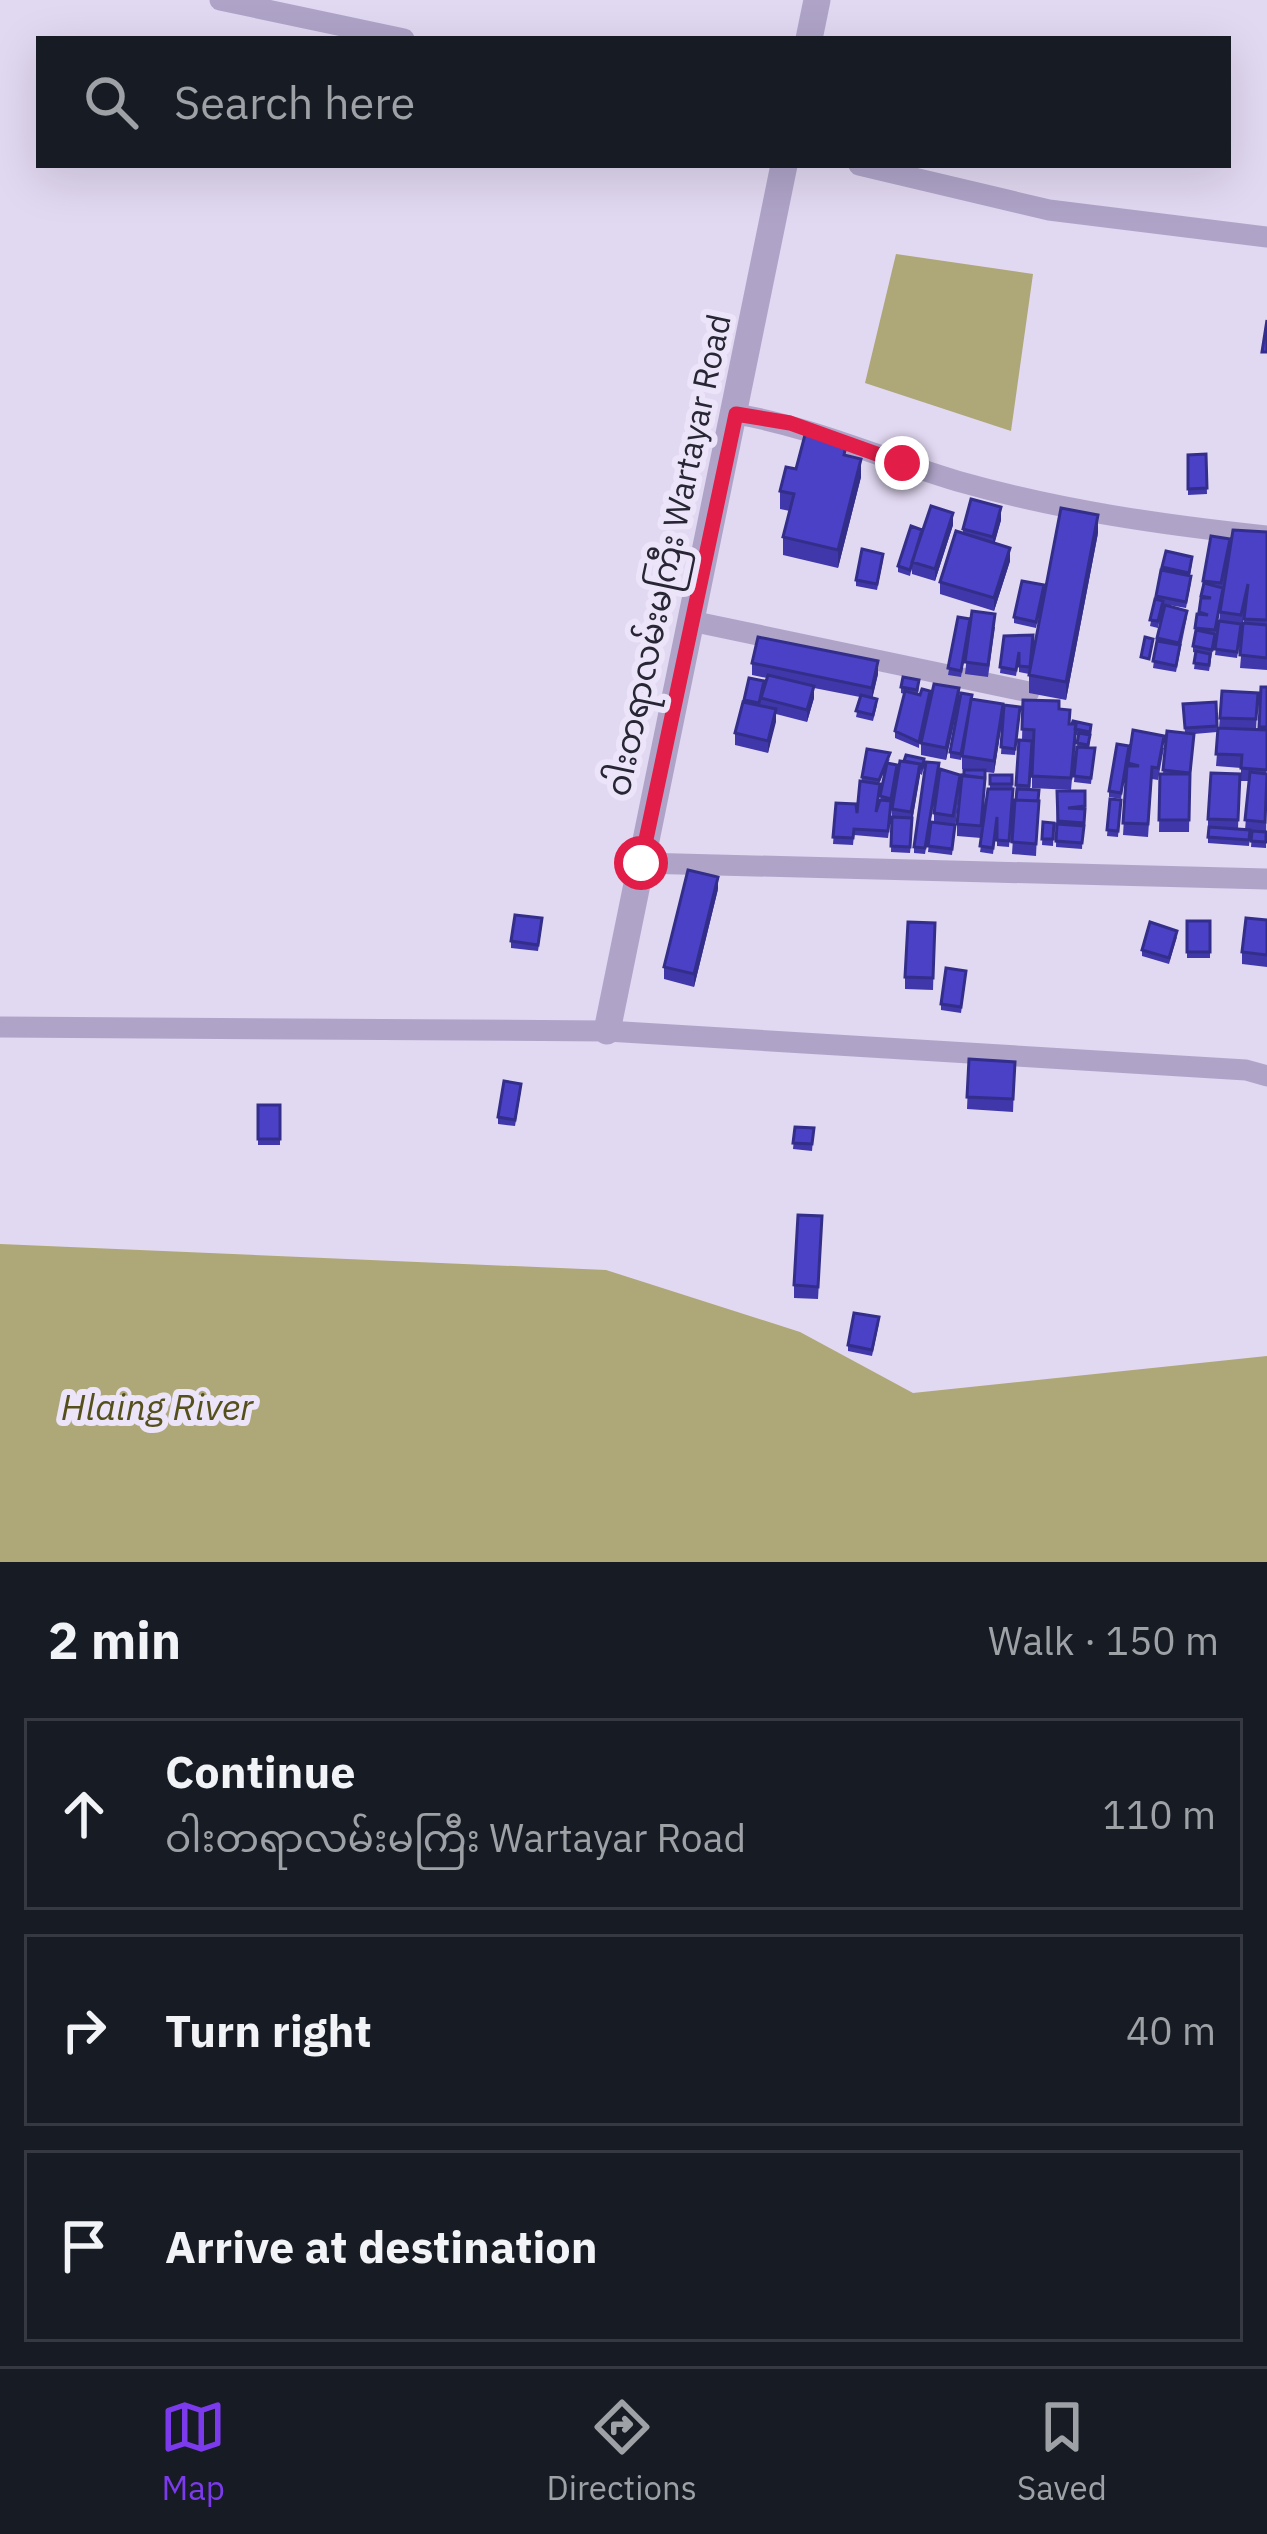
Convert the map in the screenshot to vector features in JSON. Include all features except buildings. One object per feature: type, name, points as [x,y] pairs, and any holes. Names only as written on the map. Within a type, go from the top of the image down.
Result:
[{"type":"street","points":[[220,0],[390,36]]},
{"type":"street","points":[[810,36],[817,0]]},
{"type":"street","name":"ဝါးတရာလမ်းမကြီး Wartayar Road","points":[[607,1031],[783,168]]},
{"type":"street","points":[[872,168],[1049,210],[1267,237]]},
{"type":"street","points":[[736,414],[790,423],[961,482],[1072,508],[1267,536]]},
{"type":"street","points":[[691,621],[1029,692]]},
{"type":"street","points":[[641,863],[1267,879]]},
{"type":"street","points":[[0,1027],[607,1031],[1246,1070],[1267,1076]]},
{"type":"water","points":[[896,254],[1033,274],[1011,431],[865,383]]},
{"type":"water","name":"Hlaing River","points":[[0,1244],[606,1270],[800,1332],[913,1393],[1267,1356],[1267,1562],[0,1562]]},
{"type":"route","points":[[641,863],[736,414],[790,423],[902,463]]}]
